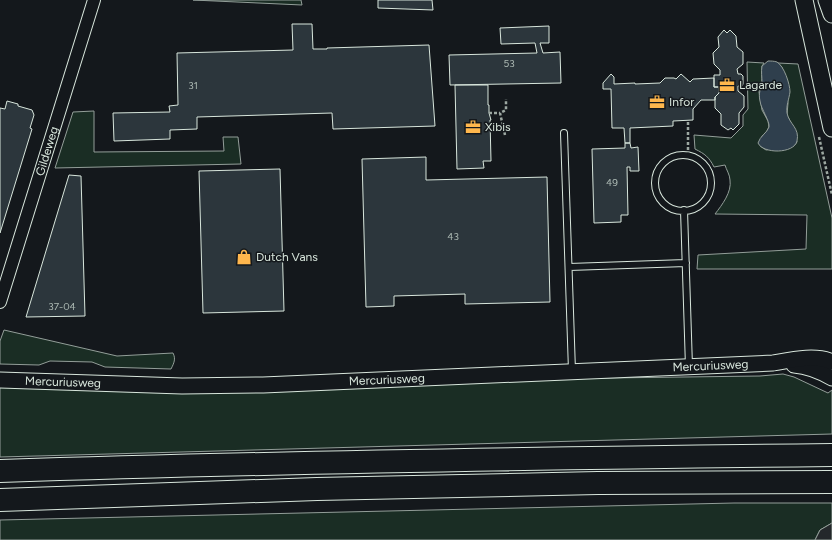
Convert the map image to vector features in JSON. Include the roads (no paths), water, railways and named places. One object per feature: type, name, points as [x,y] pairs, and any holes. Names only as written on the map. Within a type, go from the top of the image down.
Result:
[{"type":"highway","points":[[0,471],[365,461],[832,455]]},
{"type":"highway","points":[[0,500],[325,488],[598,483],[832,482]]},
{"type":"main road","points":[[804,0],[832,128]]},
{"type":"main road","points":[[827,0],[832,14]]},
{"type":"street","name":"Gildeweg","points":[[0,302],[94,0]]},
{"type":"street","name":"Mercuriusweg","points":[[0,380],[219,386],[773,363],[801,358],[827,360],[832,362]]},
{"type":"street","name":"Mercuriusweg","points":[[773,363],[801,366],[822,372],[832,378]]},
{"type":"lane","points":[[564,133],[572,372]]},
{"type":"lane","points":[[679,155],[688,155],[697,158],[709,171],[711,180],[707,197],[701,204],[693,209],[684,210],[675,209],[667,205],[660,198],[656,190],[655,180],[657,171],[663,164],[670,158],[679,155]]},
{"type":"lane","points":[[684,210],[689,367]]},
{"type":"lane","points":[[569,267],[686,263]]},
{"type":"water","points":[[768,61],[777,62],[780,64],[788,80],[790,89],[787,113],[796,129],[798,137],[795,145],[785,150],[772,151],[761,147],[758,143],[769,127],[759,95],[762,82],[762,66]]},
{"type":"place","name":"Lagarde","points":[[727,85]]},
{"type":"place","name":"Infor","points":[[657,102]]},
{"type":"place","name":"Xibis","points":[[473,127]]},
{"type":"place","name":"Dutch Vans","points":[[244,257]]}]
